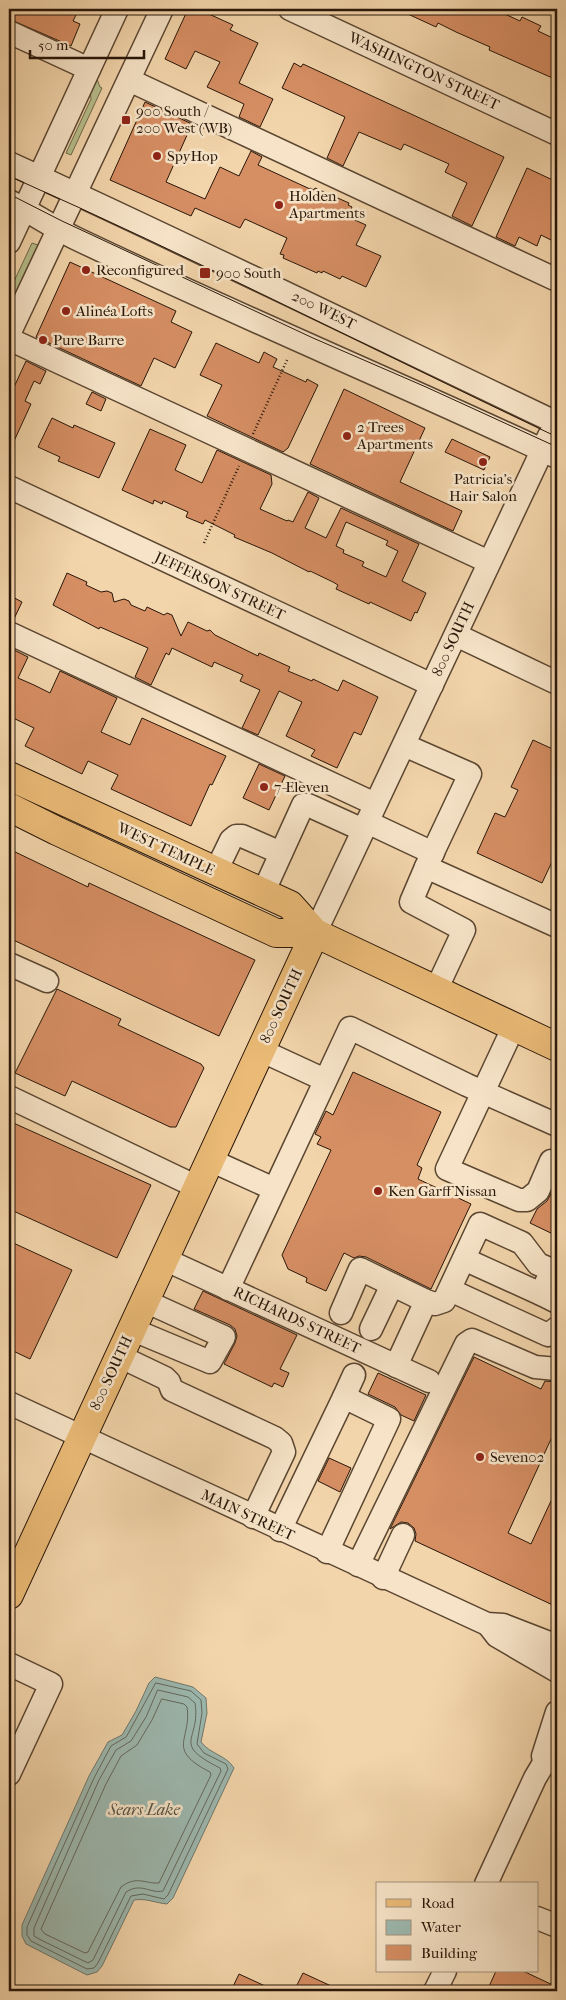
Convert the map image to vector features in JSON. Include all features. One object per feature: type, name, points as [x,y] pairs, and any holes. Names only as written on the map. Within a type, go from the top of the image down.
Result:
[{"type":"main road","name":"WEST TEMPLE","points":[[9,776],[290,905],[315,933],[557,1047]]},
{"type":"main road","name":"WEST TEMPLE","points":[[9,807],[83,844],[276,933],[315,933]]},
{"type":"main road","name":"800 SOUTH","points":[[9,1595],[315,933]]},
{"type":"street","points":[[9,242],[16,205],[39,177],[117,9]]},
{"type":"street","points":[[9,334],[162,9]]},
{"type":"street","name":"WASHINGTON STREET","points":[[290,9],[557,134]]},
{"type":"street","points":[[9,32],[89,69]]},
{"type":"street","points":[[127,84],[557,280]]},
{"type":"street","name":"200 WEST","points":[[9,163],[75,192],[326,311],[441,368],[557,421]]},
{"type":"street","points":[[16,205],[58,229],[550,454]]},
{"type":"street","points":[[9,339],[402,523],[490,562]]},
{"type":"street","name":"800 SOUTH","points":[[315,933],[490,562],[550,454],[557,421]]},
{"type":"street","name":"JEFFERSON STREET","points":[[9,487],[432,685]]},
{"type":"street","points":[[9,633],[368,819],[430,860],[557,926]]},
{"type":"street","points":[[456,635],[557,683]]},
{"type":"street","points":[[404,745],[470,774],[411,902],[464,930],[436,990]]},
{"type":"street","points":[[263,893],[303,805],[368,819]]},
{"type":"street","points":[[216,871],[231,840],[236,836],[242,836],[281,853]]},
{"type":"street","points":[[9,964],[47,981]]},
{"type":"street","points":[[514,1026],[447,1168],[519,1200],[528,1200],[538,1191],[551,1161],[557,1163]]},
{"type":"street","points":[[228,1289],[350,1028],[482,1092],[557,1125]]},
{"type":"street","points":[[260,1050],[325,1080]]},
{"type":"street","points":[[9,1097],[197,1187]]},
{"type":"street","points":[[210,1160],[274,1189]]},
{"type":"street","points":[[341,1313],[360,1269],[426,1301],[435,1304],[444,1301],[480,1224],[522,1243],[538,1264],[552,1270],[549,1298],[464,1259]]},
{"type":"street","name":"RICHARDS STREET","points":[[164,1259],[430,1381]]},
{"type":"street","points":[[372,1329],[392,1285]]},
{"type":"street","points":[[450,1290],[548,1335],[557,1328]]},
{"type":"street","points":[[131,1329],[210,1362],[224,1337],[145,1301]]},
{"type":"street","points":[[396,1366],[426,1301]]},
{"type":"street","points":[[358,1566],[466,1344],[472,1340],[535,1367],[557,1369]]},
{"type":"street","points":[[119,1356],[164,1378],[169,1382],[172,1390],[275,1438],[281,1443],[284,1452],[253,1518]]},
{"type":"street","points":[[280,1530],[354,1375]]},
{"type":"street","points":[[327,1552],[390,1419],[344,1398]]},
{"type":"street","name":"MAIN STREET","points":[[9,1403],[383,1578],[487,1624],[503,1624],[557,1646]]},
{"type":"street","points":[[383,1578],[403,1536]]},
{"type":"street","name":"MAIN STREET","points":[[487,1624],[497,1636],[557,1671]]},
{"type":"street","points":[[9,1664],[51,1684],[9,1774]]},
{"type":"street","points":[[487,1882],[535,1778],[557,1712]]},
{"type":"street","points":[[535,1778],[557,1742]]},
{"type":"street","points":[[538,1918],[557,1926]]},
{"type":"street","points":[[435,1991],[444,1972]]},
{"type":"green space","points":[[94,71],[102,88],[71,155],[66,153],[91,99],[89,81]]},
{"type":"green space","points":[[32,243],[38,245],[13,298],[14,317],[9,327],[9,292]]},
{"type":"water","name":"Sears Lake","points":[[155,1677],[193,1687],[206,1698],[207,1713],[201,1742],[227,1760],[234,1768],[173,1898],[167,1904],[147,1900],[134,1900],[102,1966],[97,1972],[87,1975],[26,1944],[22,1936],[22,1925],[89,1776],[108,1742],[122,1735],[149,1683]]},
{"type":"building","points":[[9,9],[79,9],[73,21],[80,24],[71,46],[9,19]]},
{"type":"building","points":[[188,9],[198,9],[233,25],[230,30],[258,43],[239,83],[273,99],[260,127],[239,117],[244,104],[207,87],[220,62],[195,51],[186,69],[165,59]]},
{"type":"building","points":[[397,9],[494,9],[520,21],[522,17],[541,26],[538,31],[557,40],[557,80],[489,50],[490,47],[438,23],[436,27]]},
{"type":"building","points":[[294,63],[301,67],[303,64],[504,157],[472,226],[452,216],[467,183],[445,172],[449,164],[404,144],[401,150],[359,132],[343,166],[327,158],[345,117],[282,88]]},
{"type":"building","points":[[145,102],[192,124],[166,182],[205,199],[220,167],[239,176],[251,151],[262,157],[258,165],[310,189],[314,190],[315,188],[349,203],[348,205],[352,207],[348,217],[366,225],[356,245],[381,256],[366,287],[342,276],[340,279],[323,271],[322,273],[318,271],[317,273],[283,258],[284,255],[280,254],[287,238],[245,219],[240,228],[195,208],[191,216],[110,180]]},
{"type":"building","points":[[527,168],[557,182],[557,243],[541,235],[537,246],[519,237],[515,246],[496,237]]},
{"type":"building","points":[[70,262],[176,311],[171,322],[192,332],[175,368],[154,358],[141,386],[36,337]]},
{"type":"building","points":[[216,343],[259,363],[264,352],[277,359],[273,367],[306,382],[307,379],[318,385],[288,448],[283,452],[207,416],[222,385],[200,375]]},
{"type":"building","points":[[26,361],[46,371],[40,384],[34,381],[25,401],[31,404],[9,452],[9,398]]},
{"type":"building","points":[[344,389],[425,428],[400,482],[462,511],[453,531],[310,464]]},
{"type":"building","points":[[92,392],[106,399],[101,411],[86,404]]},
{"type":"building","points":[[52,418],[73,428],[74,425],[115,443],[99,478],[58,461],[60,457],[38,447]]},
{"type":"building","points":[[150,429],[186,445],[175,470],[202,483],[217,450],[271,475],[272,484],[260,509],[293,522],[308,492],[319,498],[305,528],[326,538],[341,508],[419,544],[402,581],[426,593],[417,613],[415,612],[411,621],[336,589],[338,585],[333,582],[234,537],[235,535],[205,520],[203,524],[186,517],[188,512],[163,501],[162,504],[154,500],[153,504],[122,490]],"holes":[[[346,522],[388,541],[386,545],[398,551],[386,577],[362,566],[364,562],[343,553],[344,550],[336,546]]]},
{"type":"building","points":[[452,439],[490,457],[484,470],[445,452]]},
{"type":"building","points":[[67,573],[87,582],[86,585],[101,592],[107,591],[112,593],[114,602],[124,599],[129,601],[131,605],[145,611],[147,607],[164,615],[167,613],[172,615],[181,636],[188,622],[207,631],[210,630],[215,635],[258,656],[259,653],[290,667],[288,671],[312,681],[313,679],[338,691],[343,680],[378,697],[361,735],[354,732],[337,768],[311,756],[315,750],[286,736],[302,702],[279,691],[258,735],[242,728],[260,690],[240,681],[243,675],[214,662],[212,667],[172,648],[169,655],[166,653],[151,685],[135,677],[148,648],[100,627],[99,629],[53,605]]},
{"type":"building","points":[[9,595],[22,602],[13,621],[9,620]]},
{"type":"building","points":[[10,648],[28,657],[18,678],[50,693],[60,671],[117,698],[101,732],[130,745],[142,718],[226,756],[212,785],[210,784],[191,826],[111,789],[118,775],[88,761],[82,774],[25,746],[34,728],[9,716]]},
{"type":"building","points":[[533,740],[557,751],[557,851],[542,883],[477,853],[495,813],[505,817],[518,790],[511,787]]},
{"type":"building","name":"7-Eleven","points":[[259,764],[285,776],[269,810],[243,798]]},
{"type":"building","points":[[9,849],[88,887],[89,883],[255,960],[219,1036],[9,938]]},
{"type":"building","points":[[57,989],[121,1019],[118,1025],[201,1064],[204,1068],[176,1127],[170,1127],[72,1081],[65,1096],[15,1073]]},
{"type":"building","name":"Ken Garff Nissan","points":[[353,1072],[441,1112],[417,1165],[422,1168],[418,1179],[471,1204],[431,1289],[366,1257],[359,1256],[354,1258],[344,1253],[326,1291],[306,1282],[307,1278],[288,1269],[282,1255],[331,1150],[317,1144],[321,1137],[315,1134],[326,1111],[333,1115]]},
{"type":"building","points":[[9,1121],[151,1185],[117,1258],[9,1209]]},
{"type":"building","points":[[553,1190],[557,1192],[557,1236],[530,1223],[537,1209],[547,1201]]},
{"type":"building","points":[[9,1241],[72,1270],[30,1359],[9,1349]]},
{"type":"building","points":[[203,1291],[297,1335],[280,1369],[289,1373],[283,1387],[274,1383],[272,1387],[224,1364],[235,1343],[237,1336],[235,1329],[194,1309]]},
{"type":"building","name":"Seven02","points":[[474,1357],[541,1389],[545,1381],[557,1382],[557,1426],[508,1533],[531,1544],[557,1488],[557,1607],[415,1541],[416,1534],[414,1528],[408,1523],[401,1522],[390,1529]]},
{"type":"building","points":[[378,1373],[426,1395],[414,1421],[401,1415],[395,1407],[368,1394]]},
{"type":"building","points":[[329,1458],[351,1468],[340,1492],[318,1481]]},
{"type":"building","points":[[496,1972],[525,1972],[557,1987],[557,1991],[487,1991]]},
{"type":"building","points":[[303,1973],[342,1991],[294,1991]]},
{"type":"building","points":[[239,1974],[276,1991],[231,1991]]},
{"type":"tram line","points":[[9,176],[215,272],[557,437]]},
{"type":"tram line","points":[[9,194],[62,221],[313,338],[557,447]]},
{"type":"place","name":"900 South / 200 West (WB)","points":[[126,120]]},
{"type":"place","name":"SpyHop","points":[[157,156]]},
{"type":"place","name":"Holden Apartments","points":[[279,205]]},
{"type":"place","name":"Reconfigured","points":[[86,270]]},
{"type":"place","name":"900 South","points":[[205,273]]},
{"type":"place","name":"Alinéa Lofts","points":[[66,311]]},
{"type":"place","name":"Pure Barre","points":[[43,340]]},
{"type":"place","name":"2 Trees Apartments","points":[[347,436]]},
{"type":"place","name":"Patricia's Hair Salon","points":[[483,462]]},
{"type":"place","name":"7-Eleven","points":[[264,787]]},
{"type":"place","name":"Ken Garff Nissan","points":[[378,1191]]},
{"type":"place","name":"Seven02","points":[[480,1457]]}]
